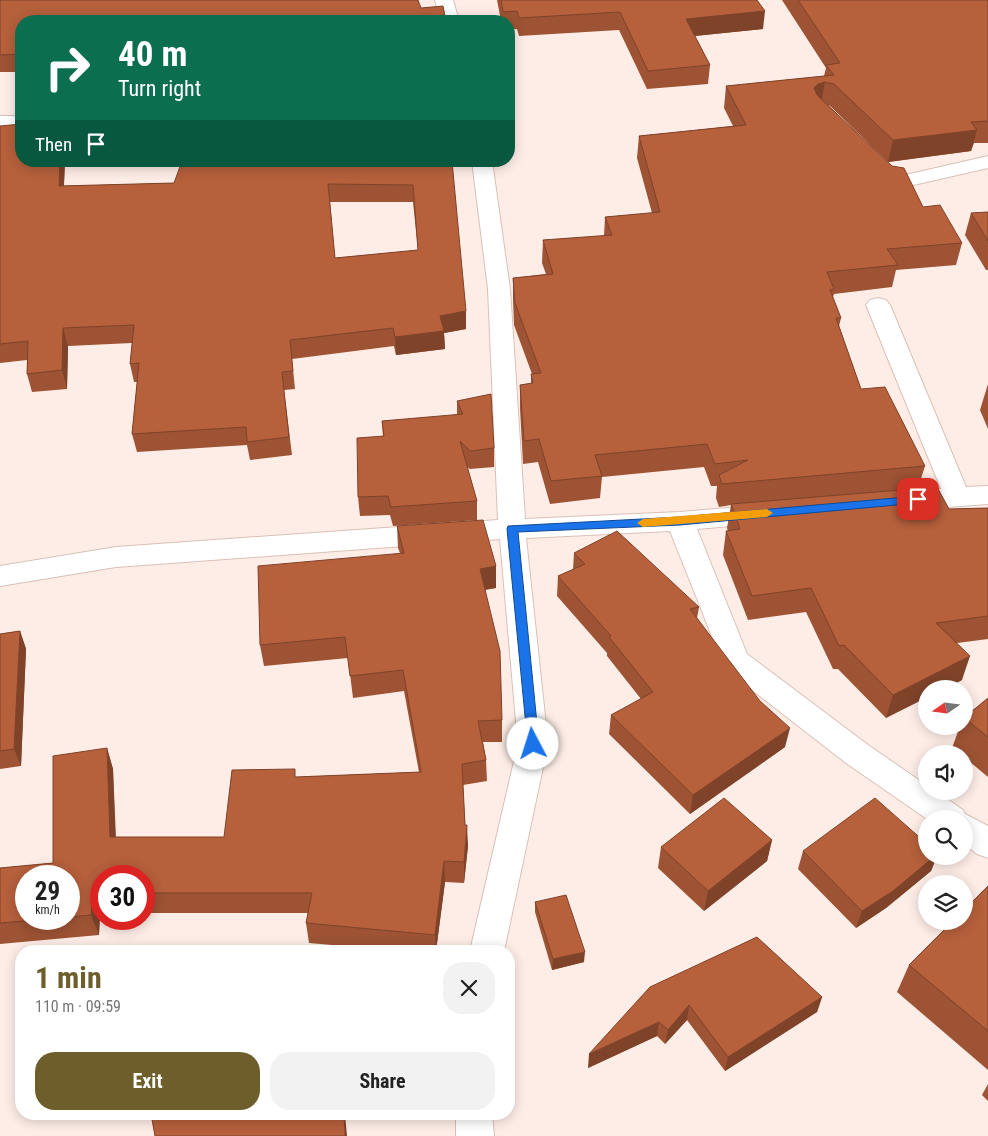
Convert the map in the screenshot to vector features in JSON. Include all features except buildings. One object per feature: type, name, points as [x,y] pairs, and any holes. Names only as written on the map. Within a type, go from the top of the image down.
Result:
[{"type":"street","points":[[444,0],[448,15]]},
{"type":"street","points":[[0,122],[15,122]]},
{"type":"street","points":[[862,150],[896,183],[988,162]]},
{"type":"street","points":[[483,167],[499,289],[512,529],[533,744],[488,945]]},
{"type":"street","points":[[878,305],[958,496]]},
{"type":"street","points":[[878,503],[988,495]]},
{"type":"street","points":[[0,576],[116,557],[512,529],[680,521],[789,511]]},
{"type":"street","points":[[680,521],[735,661],[857,754],[939,810]]},
{"type":"street","points":[[973,833],[988,844]]},
{"type":"street","points":[[474,1120],[475,1136]]},
{"type":"slow traffic","points":[[643,523],[767,513]]},
{"type":"route","points":[[533,744],[512,529],[680,521],[918,499]]}]
